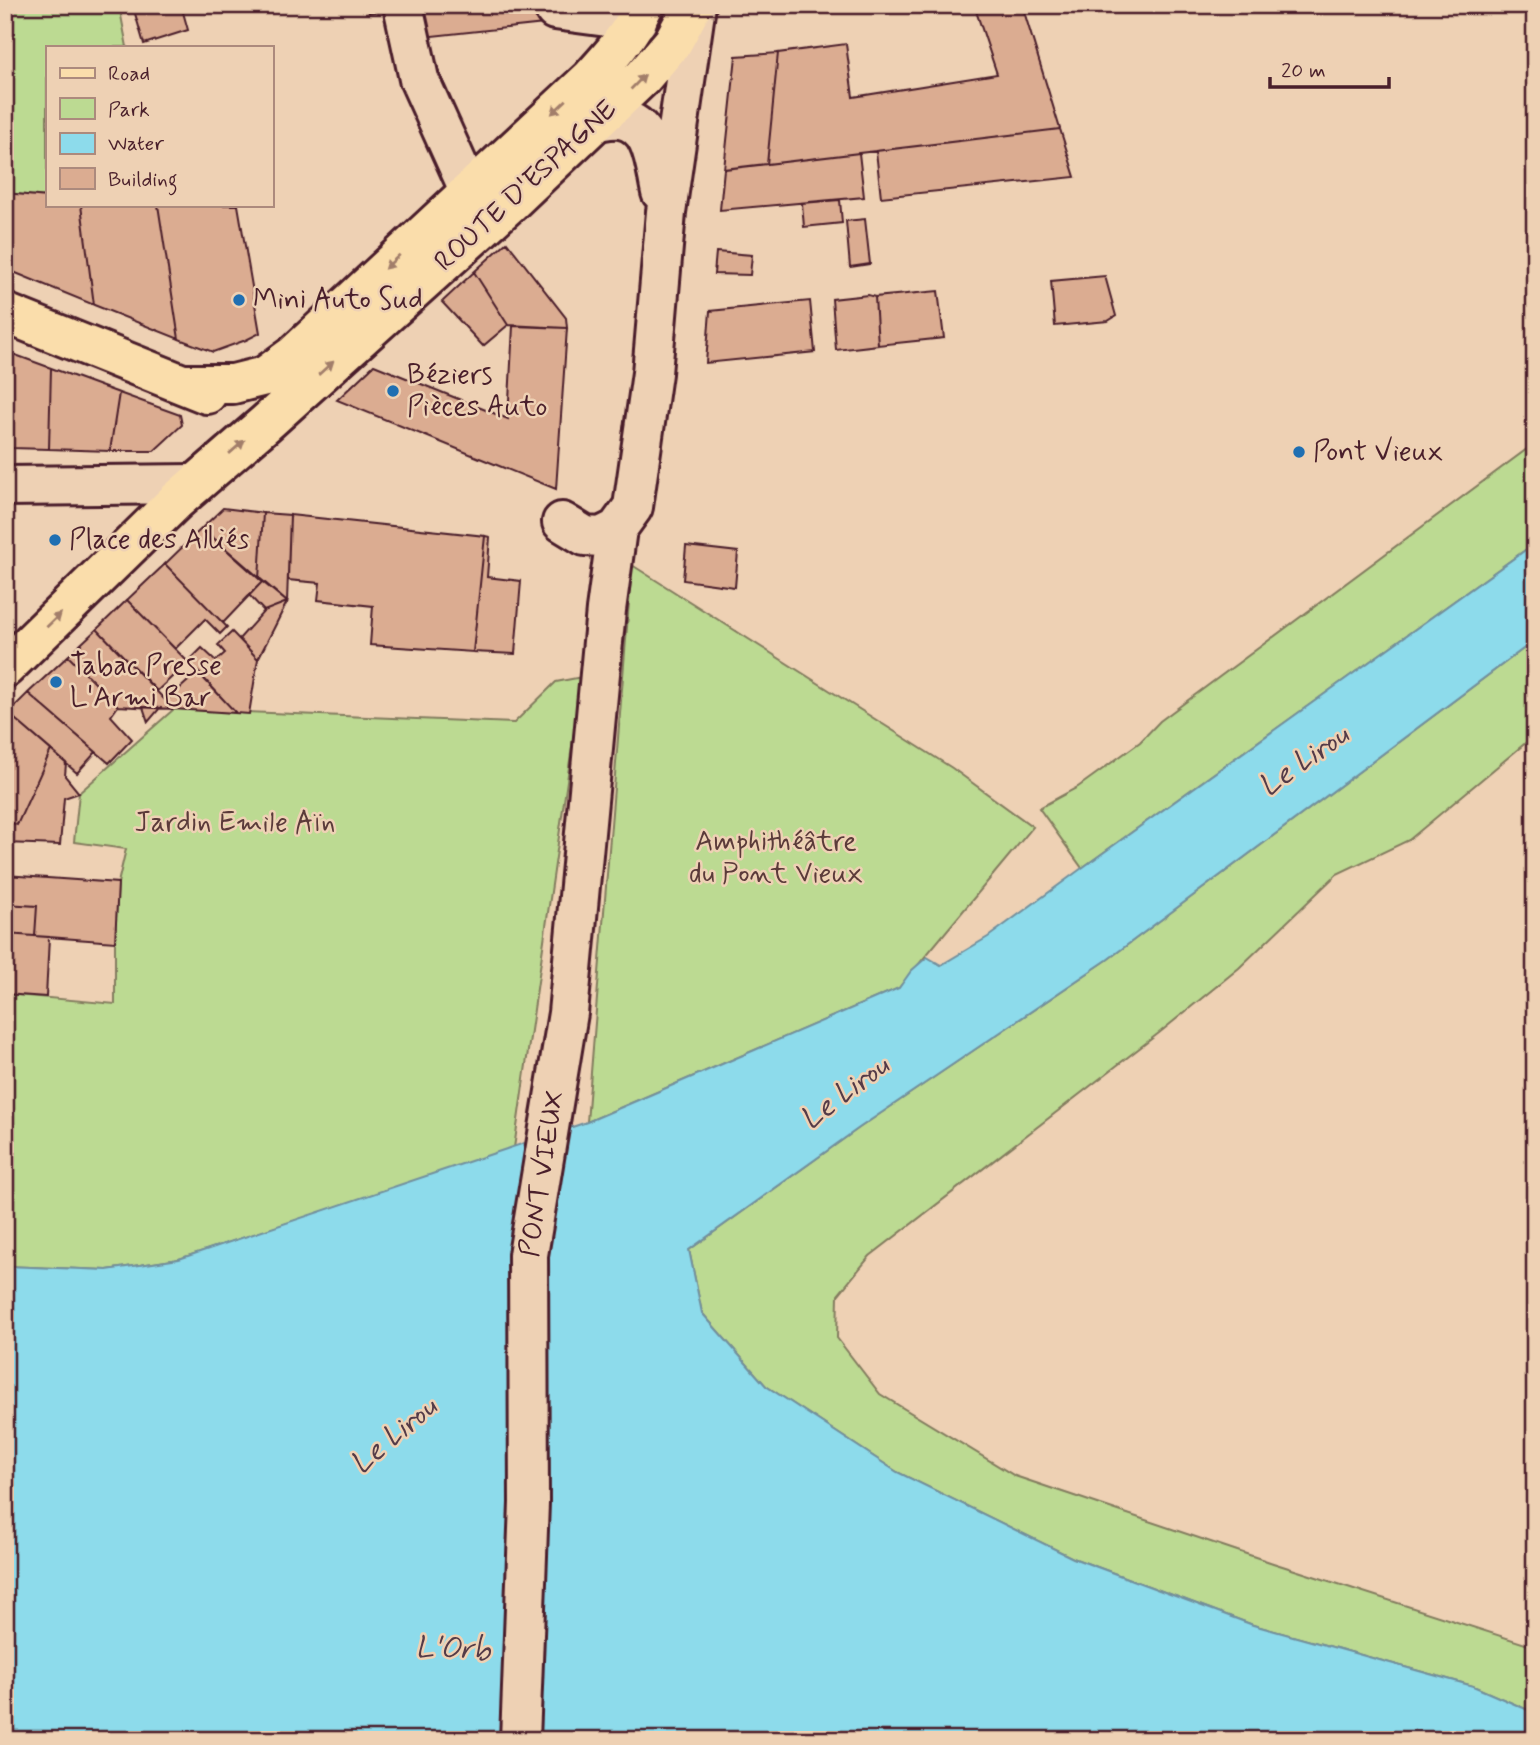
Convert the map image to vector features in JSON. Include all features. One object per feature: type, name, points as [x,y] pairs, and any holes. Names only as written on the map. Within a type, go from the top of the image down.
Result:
[{"type":"main road","name":"ROUTE D'ESPAGNE","points":[[5,668],[195,484],[498,214],[643,77],[673,42],[695,5]]},
{"type":"main road","name":"ROUTE D'ESPAGNE","points":[[184,384],[244,382],[265,376],[295,354],[590,79],[619,47],[641,13]]},
{"type":"main road","points":[[5,313],[254,412],[276,414]]},
{"type":"street","points":[[403,5],[419,79],[469,190]]},
{"type":"street","points":[[555,5],[555,10],[641,13]]},
{"type":"street","points":[[562,522],[585,536],[601,537],[617,529],[633,507],[652,373],[666,212],[695,5]]},
{"type":"street","points":[[597,121],[619,119],[635,124],[646,135],[666,212]]},
{"type":"street","points":[[5,486],[195,484]]},
{"type":"street","name":"PONT VIEUX","points":[[520,1740],[529,1503],[528,1255],[568,1013],[606,610],[617,529]]},
{"type":"green space","points":[[5,5],[119,5],[127,46],[46,46],[46,197],[5,193]]},
{"type":"green space","points":[[1535,443],[1535,543],[1082,868],[1039,808],[1078,787],[1140,742],[1160,721]]},
{"type":"green space","name":"Amphithéâtre du Pont Vieux","points":[[632,565],[952,768],[1033,827],[899,988],[587,1122]]},
{"type":"green space","points":[[1535,640],[1535,735],[1409,840],[1337,874],[1239,968],[870,1256],[838,1295],[837,1338],[880,1394],[1015,1476],[1535,1647],[1535,1713],[1473,1686],[1253,1625],[1073,1558],[897,1472],[766,1386],[702,1313],[689,1250],[859,1128],[1107,960]]},
{"type":"green space","name":"Jardin Emile Aïn","points":[[582,677],[514,1148],[179,1259],[107,1270],[5,1266],[5,994],[115,1004],[118,883],[126,849],[74,842],[79,793],[174,709],[514,723],[556,682]]},
{"type":"water","points":[[1535,543],[1535,640],[1107,960],[859,1128],[689,1250],[702,1313],[766,1386],[897,1472],[1073,1558],[1253,1625],[1473,1686],[1535,1713],[1535,1740],[5,1740],[5,1266],[107,1270],[179,1259],[587,1122],[899,988],[911,971],[927,957],[941,965],[988,937]]},
{"type":"building","points":[[148,5],[181,5],[188,30],[144,44],[134,10]]},
{"type":"building","points":[[367,5],[384,5],[385,10],[369,13]]},
{"type":"building","points":[[418,5],[547,5],[544,24],[423,37]]},
{"type":"building","points":[[974,5],[1022,5],[1060,129],[767,164],[778,53],[846,44],[853,97],[997,74]]},
{"type":"building","points":[[778,53],[767,164],[724,169],[736,56]]},
{"type":"building","points":[[1060,129],[1075,177],[881,197],[876,151]]},
{"type":"building","points":[[859,153],[864,197],[720,210],[724,169]]},
{"type":"building","points":[[5,193],[46,197],[46,206],[81,206],[94,305],[6,269]]},
{"type":"building","points":[[840,200],[842,223],[804,227],[802,203]]},
{"type":"building","points":[[81,206],[158,206],[179,339],[94,305]]},
{"type":"building","points":[[158,206],[238,206],[260,333],[213,352],[179,339]]},
{"type":"building","points":[[865,219],[870,264],[850,267],[846,221]]},
{"type":"building","points":[[507,242],[566,318],[567,328],[508,325],[474,272]]},
{"type":"building","points":[[716,252],[752,255],[750,275],[714,274]]},
{"type":"building","points":[[474,272],[508,325],[483,346],[442,302]]},
{"type":"building","points":[[1105,276],[1116,316],[1108,321],[1055,326],[1051,281]]},
{"type":"building","points":[[938,291],[944,338],[878,345],[875,297]]},
{"type":"building","points":[[868,295],[875,297],[878,345],[836,350],[832,299]]},
{"type":"building","points":[[810,301],[815,352],[706,363],[710,311]]},
{"type":"building","points":[[513,326],[567,328],[556,489],[337,400],[374,365],[508,419]]},
{"type":"building","points":[[5,351],[10,353],[11,448],[5,448]]},
{"type":"building","points":[[10,353],[51,368],[49,449],[11,448]]},
{"type":"building","points":[[51,368],[119,393],[110,451],[49,449]]},
{"type":"building","points":[[119,393],[180,415],[182,425],[154,451],[110,451]]},
{"type":"building","points":[[223,508],[263,513],[259,579],[202,528]]},
{"type":"building","points":[[263,513],[290,515],[287,602],[259,579]]},
{"type":"building","points":[[290,515],[485,536],[473,652],[370,645],[373,606],[318,600],[320,583],[288,580]]},
{"type":"building","points":[[202,528],[263,581],[223,623],[165,564]]},
{"type":"building","points":[[485,536],[490,537],[487,577],[521,581],[515,654],[473,652]]},
{"type":"building","points":[[686,546],[738,552],[735,587],[683,580]]},
{"type":"building","points":[[165,564],[227,627],[220,634],[205,619],[175,649],[127,600]]},
{"type":"building","points":[[263,581],[287,602],[264,611],[249,595]]},
{"type":"building","points":[[127,600],[188,662],[157,691],[97,629]]},
{"type":"building","points":[[287,602],[258,659],[239,639],[264,611]]},
{"type":"building","points":[[97,629],[174,709],[118,706],[68,656]]},
{"type":"building","points":[[232,632],[258,659],[249,714],[236,713],[188,662],[202,648],[216,661],[225,653],[218,645]]},
{"type":"building","points":[[68,656],[118,706],[111,716],[132,739],[109,763],[28,693]]},
{"type":"building","points":[[198,672],[236,713],[174,709],[166,701]]},
{"type":"building","points":[[28,693],[96,752],[77,773],[8,713]]},
{"type":"building","points":[[143,707],[160,708],[148,722]]},
{"type":"building","points":[[8,713],[51,750],[17,825],[5,820],[5,716]]},
{"type":"building","points":[[51,750],[66,763],[65,776],[79,793],[64,798],[60,845],[5,843],[5,820],[17,825]]},
{"type":"building","points":[[5,875],[118,883],[115,942],[35,936],[37,906],[5,904]]},
{"type":"building","points":[[5,904],[37,906],[35,936],[5,934]]},
{"type":"building","points":[[5,934],[49,937],[46,997],[5,994]]},
{"type":"place","name":"Mini Auto Sud","points":[[239,300]]},
{"type":"place","name":"Béziers Pièces Auto","points":[[393,391]]},
{"type":"place","name":"Pont Vieux","points":[[1299,452]]},
{"type":"place","name":"Place des Alliés","points":[[55,540]]},
{"type":"place","name":"Tabac Presse L'Armi Bar","points":[[56,682]]},
{"type":"water label","name":"Le Lirou","points":[[1304,761]]},
{"type":"water label","name":"Le Lirou","points":[[845,1093]]},
{"type":"water label","name":"Le Lirou","points":[[394,1436]]},
{"type":"water label","name":"L'Orb","points":[[453,1649]]}]
